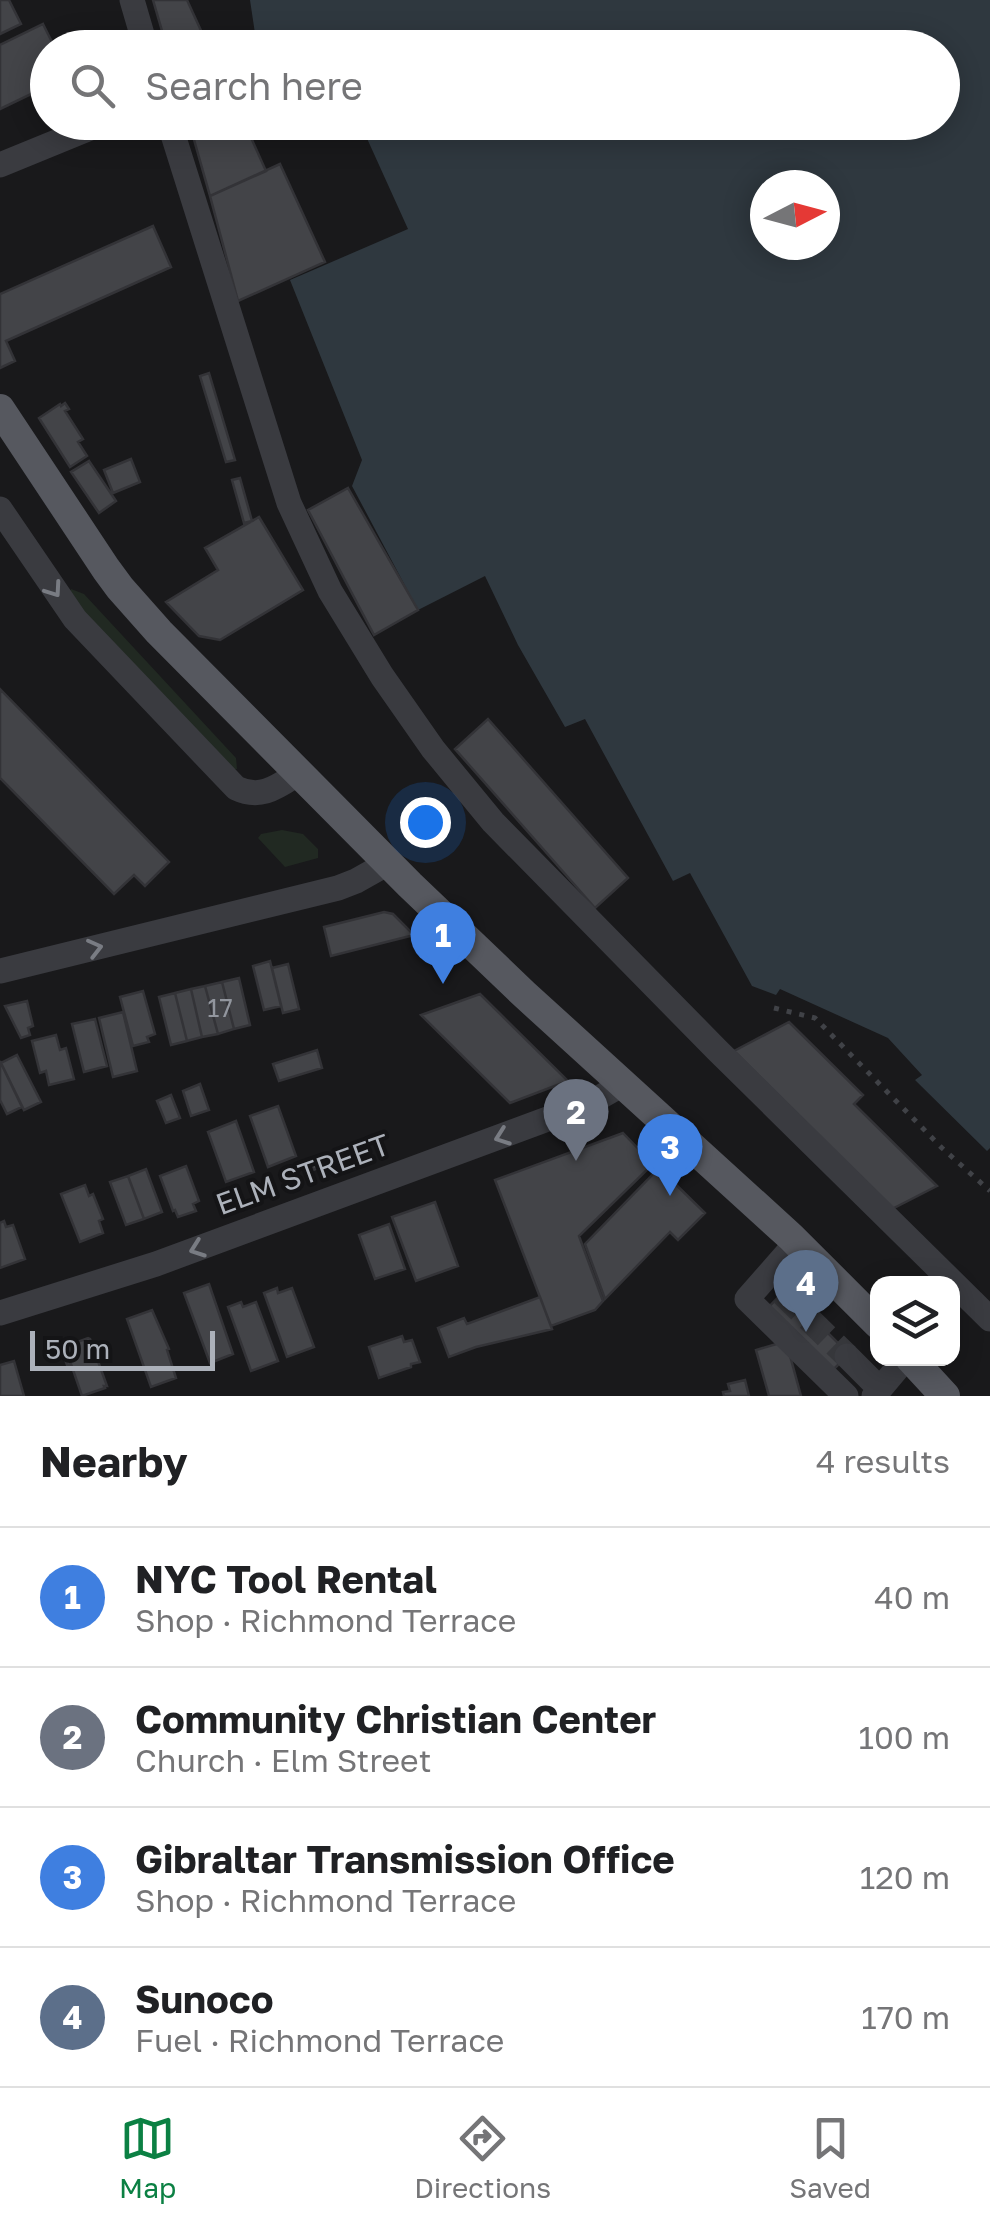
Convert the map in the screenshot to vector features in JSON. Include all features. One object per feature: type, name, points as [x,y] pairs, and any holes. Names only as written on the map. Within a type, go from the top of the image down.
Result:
[{"type":"main road","points":[[0,409],[120,588],[159,632],[524,994],[797,1242],[870,1316]]},
{"type":"main road","points":[[916,1366],[945,1396]]},
{"type":"street","points":[[132,0],[141,30]]},
{"type":"street","points":[[0,165],[61,140]]},
{"type":"street","points":[[175,140],[289,503],[330,590],[433,750],[493,822],[730,1064],[990,1319]]},
{"type":"street","points":[[0,509],[75,619],[236,788],[265,793],[299,773]]},
{"type":"street","points":[[0,971],[338,888],[388,863]]},
{"type":"street","name":"ELM STREET","points":[[0,1313],[175,1257],[588,1104],[623,1084]]},
{"type":"street","points":[[797,1242],[774,1285],[747,1299],[846,1396]]},
{"type":"street","points":[[847,1356],[877,1392],[901,1366]]},
{"type":"path","points":[[774,1008],[815,1018],[942,1148],[990,1191]]},
{"type":"shaded area","points":[[250,0],[990,0],[987,1151],[915,1080],[922,1075],[888,1038],[780,989],[776,995],[752,986],[690,873],[673,881],[585,719],[565,727],[518,645],[485,576],[418,610],[352,486],[362,460],[290,280],[408,229],[368,140],[960,140],[960,30],[254,30]]},
{"type":"shaded area","points":[[71,589],[84,594],[236,758],[237,769],[93,625]]},
{"type":"shaded area","points":[[282,830],[303,834],[318,849],[318,858],[285,867],[258,838]]},
{"type":"building","points":[[0,0],[9,0],[21,24],[0,34]]},
{"type":"building","points":[[153,0],[187,0],[201,30],[162,30]]},
{"type":"building","points":[[30,30],[30,95],[0,109],[0,45]]},
{"type":"building","points":[[194,140],[252,140],[266,171],[210,196]]},
{"type":"building","points":[[280,164],[325,262],[238,301],[210,196]]},
{"type":"building","points":[[153,226],[171,267],[6,341],[15,361],[0,368],[0,294]]},
{"type":"building","points":[[209,373],[235,460],[226,462],[200,376]]},
{"type":"building","points":[[65,403],[69,409],[65,411],[83,439],[78,442],[87,456],[70,467],[39,418]]},
{"type":"building","points":[[131,459],[140,482],[113,493],[104,470]]},
{"type":"building","points":[[89,461],[116,501],[99,513],[71,472]]},
{"type":"building","points":[[240,478],[252,521],[244,523],[232,480]]},
{"type":"building","points":[[348,488],[418,610],[374,635],[308,510]]},
{"type":"building","points":[[259,517],[303,590],[220,640],[199,636],[166,602],[218,570],[205,548]]},
{"type":"building","points":[[0,689],[169,862],[145,886],[134,875],[114,894],[0,778]]},
{"type":"building","points":[[488,719],[628,878],[595,908],[455,749]]},
{"type":"building","points":[[384,912],[393,914],[414,935],[331,956],[324,927]]},
{"type":"building","points":[[270,961],[281,1006],[264,1010],[253,966]]},
{"type":"building","points":[[288,964],[299,1009],[283,1013],[272,968]]},
{"type":"building","points":[[239,978],[250,1025],[234,1029],[222,982]]},
{"type":"building","points":[[222,982],[234,1029],[218,1034],[205,986]]},
{"type":"building","points":[[205,986],[218,1034],[202,1037],[191,989]]},
{"type":"building","points":[[191,989],[202,1037],[187,1041],[175,993]]},
{"type":"building","points":[[143,991],[155,1034],[147,1037],[149,1042],[133,1046],[120,997]]},
{"type":"building","points":[[175,993],[187,1041],[171,1045],[159,997]]},
{"type":"building","points":[[480,994],[568,1081],[510,1103],[421,1015]]},
{"type":"building","points":[[27,1001],[33,1026],[28,1028],[30,1035],[21,1038],[5,1006]]},
{"type":"building","points":[[123,1012],[137,1071],[113,1077],[99,1018]]},
{"type":"building","points":[[95,1019],[107,1066],[84,1072],[72,1024]]},
{"type":"building","points":[[789,1022],[863,1095],[854,1104],[937,1186],[892,1209],[734,1051]]},
{"type":"building","points":[[56,1035],[60,1050],[66,1048],[74,1079],[49,1085],[46,1071],[40,1073],[32,1041]]},
{"type":"building","points":[[317,1050],[322,1068],[279,1081],[273,1064]]},
{"type":"building","points":[[17,1055],[41,1102],[24,1110],[1,1063]]},
{"type":"building","points":[[0,1061],[22,1107],[7,1114],[0,1100]]},
{"type":"building","points":[[200,1084],[209,1110],[191,1116],[183,1091]]},
{"type":"building","points":[[171,1095],[180,1118],[166,1123],[157,1101]]},
{"type":"building","points":[[278,1106],[296,1156],[268,1167],[250,1116]]},
{"type":"building","points":[[236,1121],[254,1172],[226,1182],[208,1132]]},
{"type":"building","points":[[623,1133],[653,1164],[579,1236],[603,1301],[595,1310],[551,1326],[495,1180]]},
{"type":"building","points":[[345,1148],[348,1156],[313,1170],[310,1161]]},
{"type":"building","points":[[186,1166],[199,1201],[193,1204],[196,1211],[178,1217],[160,1176]]},
{"type":"building","points":[[659,1168],[705,1213],[678,1240],[670,1232],[605,1299],[585,1244]]},
{"type":"building","points":[[146,1169],[162,1212],[144,1219],[128,1176]]},
{"type":"building","points":[[128,1176],[144,1219],[126,1225],[110,1182]]},
{"type":"building","points":[[85,1185],[103,1219],[99,1221],[103,1233],[80,1242],[61,1194]]},
{"type":"building","points":[[435,1202],[458,1266],[416,1281],[392,1217]]},
{"type":"building","points":[[4,1221],[6,1227],[13,1225],[25,1259],[0,1268],[0,1223]]},
{"type":"building","points":[[389,1224],[405,1269],[375,1279],[359,1235]]},
{"type":"building","points":[[209,1284],[233,1354],[210,1363],[184,1293]]},
{"type":"building","points":[[277,1288],[278,1293],[292,1288],[314,1347],[287,1357],[264,1293]]},
{"type":"building","points":[[785,1290],[849,1354],[829,1374],[765,1311]]},
{"type":"building","points":[[540,1297],[552,1329],[449,1357],[438,1328],[464,1318],[467,1324]]},
{"type":"building","points":[[241,1302],[243,1307],[256,1302],[278,1361],[251,1371],[228,1307]]},
{"type":"building","points":[[152,1310],[169,1349],[176,1378],[151,1387],[127,1319]]},
{"type":"building","points":[[402,1336],[404,1342],[412,1340],[420,1362],[379,1378],[369,1347]]},
{"type":"building","points":[[88,1338],[107,1386],[82,1396],[61,1348]]},
{"type":"building","points":[[780,1343],[789,1352],[801,1396],[769,1396],[756,1350]]},
{"type":"building","points":[[14,1361],[24,1396],[0,1396],[0,1365]]},
{"type":"building","points":[[745,1380],[749,1396],[724,1396],[723,1392],[730,1391],[728,1384]]},
{"type":"tunnel","points":[[782,1293],[847,1356]]},
{"type":"place","name":"NYC Tool Rental","points":[[443,984]]},
{"type":"place","name":"Community Christian Center","points":[[576,1161]]},
{"type":"place","name":"Gibraltar Transmission Office","points":[[670,1196]]},
{"type":"place","name":"Sunoco","points":[[806,1332]]}]
